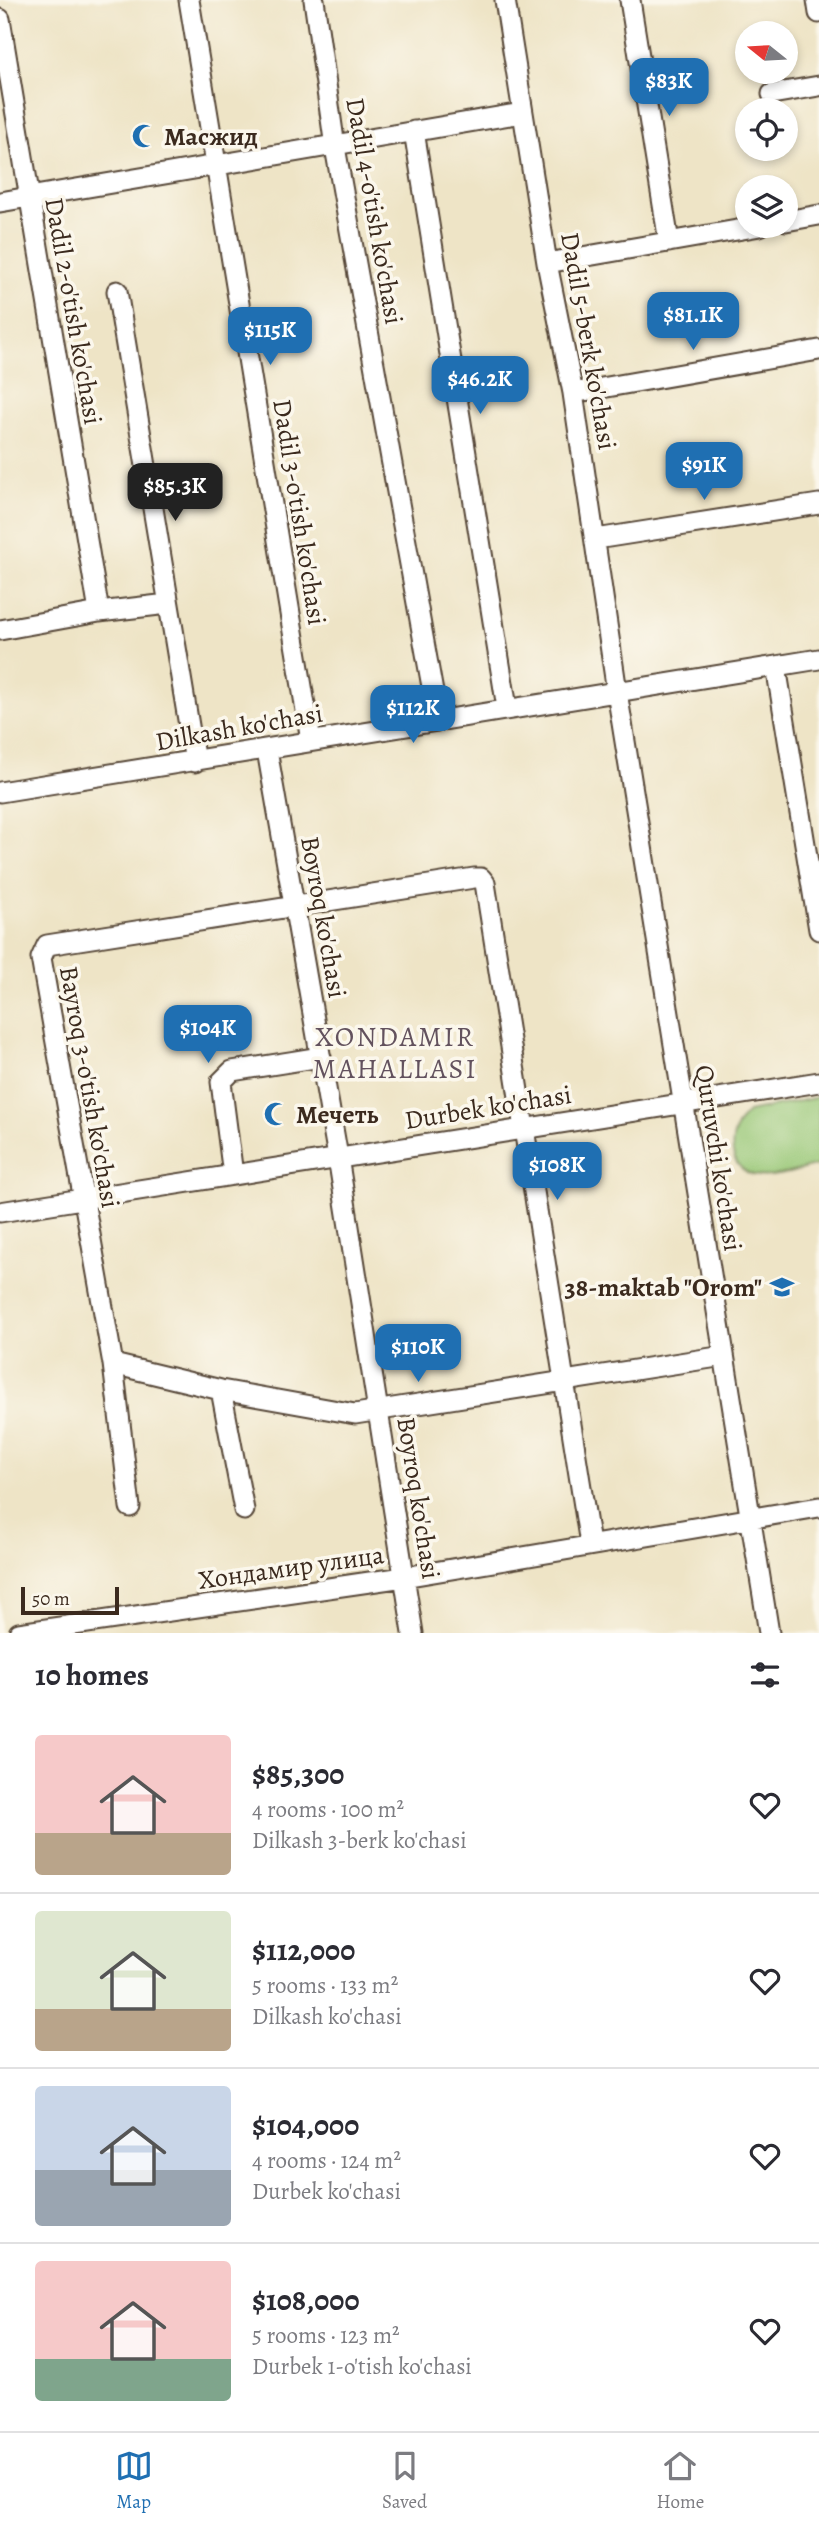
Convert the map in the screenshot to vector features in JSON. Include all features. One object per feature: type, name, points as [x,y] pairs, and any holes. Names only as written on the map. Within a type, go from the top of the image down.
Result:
[{"type":"street","name":"Dadil 3-o'tish ko'chasi","points":[[189,0],[311,741]]},
{"type":"street","name":"Dadil 4-o'tish ko'chasi","points":[[314,0],[335,147],[438,720]]},
{"type":"street","name":"Dadil 5-berk ko'chasi","points":[[505,0],[547,263],[573,393],[617,692]]},
{"type":"street","points":[[629,0],[669,242]]},
{"type":"street","points":[[817,0],[819,13]]},
{"type":"street","name":"Dadil 2-o'tish ko'chasi","points":[[0,19],[99,612]]},
{"type":"street","points":[[772,94],[819,86]]},
{"type":"street","points":[[0,202],[522,113]]},
{"type":"street","points":[[414,131],[507,708]]},
{"type":"street","points":[[798,219],[819,215]]},
{"type":"street","points":[[547,263],[735,230]]},
{"type":"street","points":[[117,290],[195,762]]},
{"type":"street","points":[[573,393],[819,350]]},
{"type":"street","points":[[596,539],[819,504]]},
{"type":"street","points":[[0,630],[99,612],[168,604]]},
{"type":"street","name":"Dilkash ko'chasi","points":[[0,789],[195,762],[507,708],[819,659]]},
{"type":"street","points":[[776,666],[819,930]]},
{"type":"street","name":"Quruvchi ko'chasi","points":[[617,692],[769,1633]]},
{"type":"street","name":"Boyroq ko'chasi","points":[[267,750],[338,1157],[413,1633]]},
{"type":"street","name":"Bayroq 3-o'tish ko'chasi","points":[[130,1507],[113,1364],[42,950],[47,945],[481,878],[485,883],[524,1128]]},
{"type":"street","points":[[233,1175],[220,1082],[225,1075],[232,1071],[321,1057]]},
{"type":"street","name":"Durbek ko'chasi","points":[[0,1212],[83,1201],[338,1157],[819,1082]]},
{"type":"street","points":[[524,1128],[590,1544]]},
{"type":"street","points":[[113,1364],[221,1390],[355,1414],[724,1356]]},
{"type":"street","points":[[221,1390],[244,1510]]},
{"type":"street","name":"Хондамир улица","points":[[19,1633],[138,1625],[590,1544],[819,1507]]},
{"type":"green space","points":[[819,1097],[819,1165],[766,1177],[748,1173],[740,1166],[732,1149],[733,1139],[741,1120],[748,1112]]},
{"type":"place","name":"Масжид","points":[[144,136]]},
{"type":"place","name":"Мечеть","points":[[276,1114]]},
{"type":"place","name":"38-maktab \"Orom\"","points":[[782,1287]]},
{"type":"district","name":"XONDAMIR MAHALLASI","points":[[395,1052]]}]
